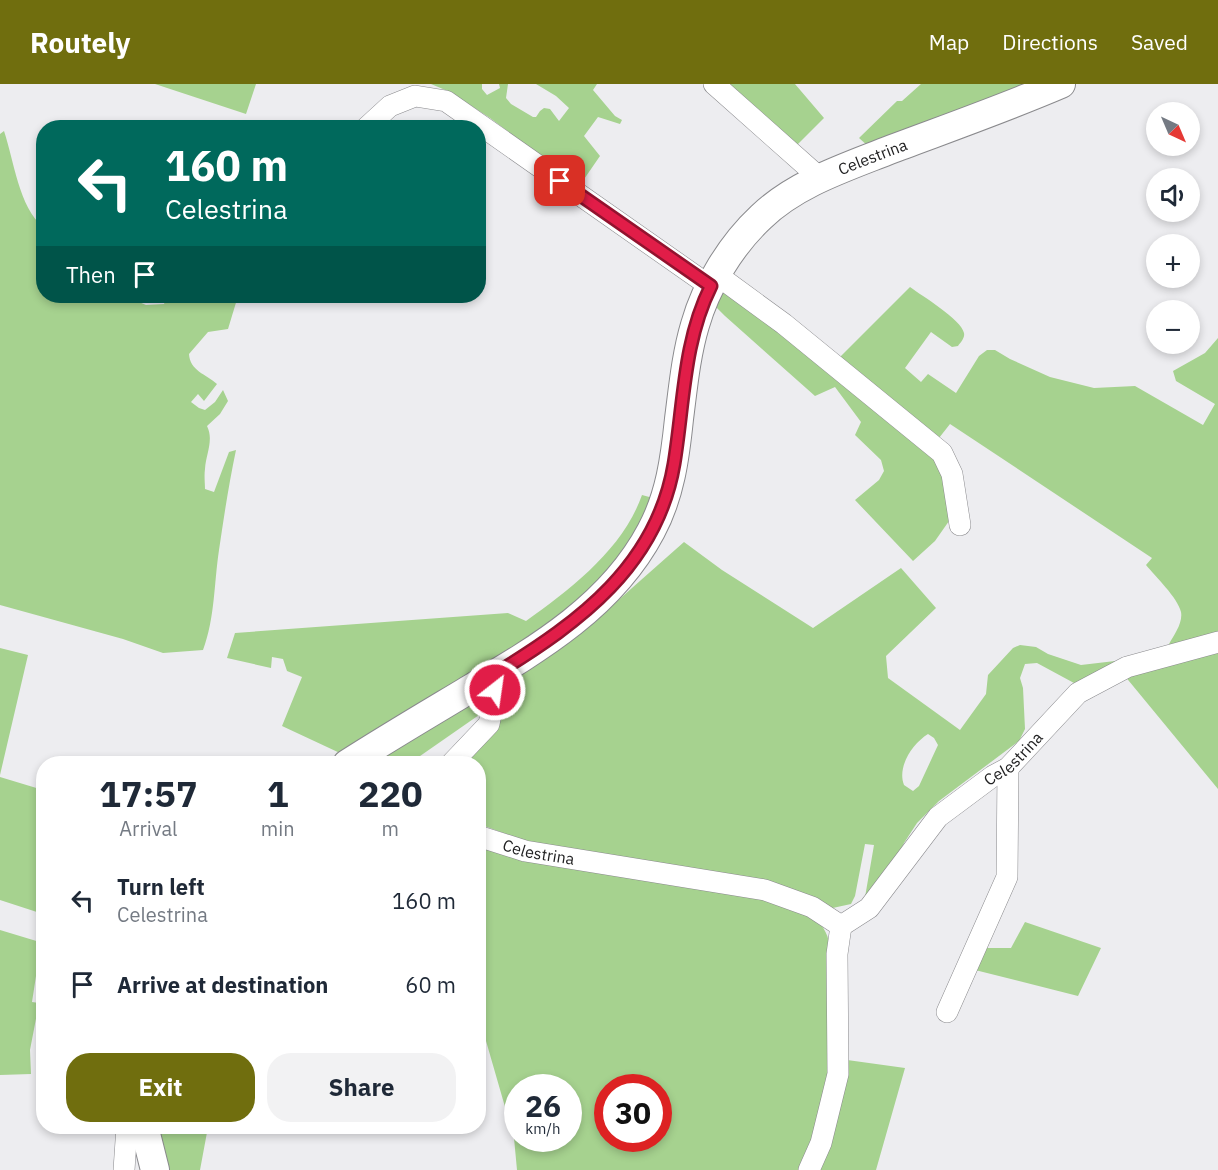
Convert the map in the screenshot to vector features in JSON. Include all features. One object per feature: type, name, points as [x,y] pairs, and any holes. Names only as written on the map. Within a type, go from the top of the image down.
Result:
[{"type":"street","points":[[714,84],[821,179]]},
{"type":"street","name":"Celestrina","points":[[360,756],[540,647],[593,604],[633,561],[652,531],[667,496],[674,464],[694,325],[714,281],[733,249],[759,218],[775,205],[821,179],[1060,84]]},
{"type":"street","points":[[375,120],[390,106],[416,96],[446,101],[474,120]]},
{"type":"street","points":[[486,128],[714,281],[784,324],[942,453],[952,474],[960,525]]},
{"type":"street","name":"Celestrina","points":[[486,839],[525,851],[765,890],[812,907],[841,926],[869,908],[938,817],[993,776],[1008,768],[1078,693],[1127,667],[1218,642]]},
{"type":"street","points":[[459,756],[489,724],[498,672]]},
{"type":"street","points":[[947,1012],[1007,877],[1008,768]]},
{"type":"street","points":[[809,1170],[821,1143],[838,1074],[837,954],[841,926]]},
{"type":"street","points":[[124,1170],[126,1134]]},
{"type":"street","points":[[146,1134],[154,1170]]},
{"type":"green space","points":[[155,84],[256,84],[246,114]]},
{"type":"green space","points":[[431,84],[482,84],[482,89],[487,95],[500,88],[499,84],[508,84],[506,98],[511,104],[533,117],[536,117],[544,108],[550,109],[559,121],[569,108],[556,96],[536,84],[597,84],[593,90],[615,116],[622,120],[620,124],[598,117],[584,136],[600,156],[580,185],[490,118],[450,92]]},
{"type":"green space","points":[[707,84],[795,84],[824,118],[795,147]]},
{"type":"green space","points":[[921,84],[1026,84],[868,146],[859,138],[897,101],[902,101]]},
{"type":"green space","points":[[4,131],[18,183],[28,208],[36,219],[36,303],[141,303],[146,305],[236,303],[228,329],[208,332],[189,354],[195,368],[217,384],[204,401],[198,394],[191,402],[205,410],[215,402],[223,390],[228,401],[220,414],[207,426],[210,442],[205,489],[214,492],[229,452],[236,450],[219,550],[212,613],[203,650],[163,653],[123,639],[0,605],[0,134]]},
{"type":"green space","points":[[910,287],[956,321],[964,335],[958,346],[952,347],[931,332],[905,368],[921,382],[928,374],[956,393],[979,356],[987,350],[995,350],[1050,377],[1094,388],[1135,386],[1203,425],[1215,404],[1176,381],[1173,371],[1205,353],[1218,338],[1218,638],[1171,654],[1169,644],[1179,625],[1181,612],[1171,594],[1146,565],[1152,558],[950,424],[939,438],[840,357]]},
{"type":"green space","points":[[724,288],[945,468],[949,521],[935,541],[913,561],[855,500],[879,480],[884,471],[881,460],[855,435],[861,422],[835,387],[815,396],[725,316],[714,305]]},
{"type":"green space","points":[[642,495],[653,498],[635,535],[588,594],[529,639],[342,754],[282,726],[302,677],[287,671],[283,659],[272,657],[271,668],[227,658],[235,633],[508,613],[526,621],[578,581],[609,550],[633,515]]},
{"type":"green space","points":[[684,542],[722,570],[813,628],[901,568],[936,608],[886,656],[888,678],[960,730],[986,694],[988,675],[1013,648],[1020,645],[1036,647],[1048,654],[1081,665],[1115,661],[1121,666],[1074,683],[1037,663],[1025,664],[1020,678],[1023,688],[1025,729],[1019,741],[939,801],[917,823],[904,843],[885,884],[864,903],[874,845],[865,844],[855,896],[851,904],[828,909],[522,840],[486,827],[486,756],[459,756],[499,716],[505,696],[519,673],[589,626]],"holes":[[[928,734],[938,745],[919,786],[913,791],[904,785],[902,778],[907,756],[922,738]]]},
{"type":"green space","points":[[0,648],[28,655],[0,775]]},
{"type":"green space","points":[[1218,648],[1218,789],[1124,675]]},
{"type":"green space","points":[[480,697],[482,703],[479,715],[420,756],[386,756]]},
{"type":"green space","points":[[0,777],[36,788],[36,912],[0,900]]},
{"type":"green space","points":[[486,838],[783,901],[809,915],[821,925],[826,932],[831,952],[827,1084],[818,1122],[800,1170],[517,1170],[515,1152],[582,1152],[582,1074],[504,1074],[504,1103],[486,1041]]},
{"type":"green space","points":[[1025,922],[1101,948],[1078,996],[971,969],[982,948],[1011,948]]},
{"type":"green space","points":[[0,930],[36,941],[36,976],[32,1002],[36,1003],[36,1019],[30,1050],[31,1074],[0,1075]]},
{"type":"green space","points":[[840,1059],[905,1068],[876,1170],[810,1170]]},
{"type":"green space","points":[[159,1134],[207,1134],[200,1170],[167,1170]]},
{"type":"route","points":[[495,690],[498,672],[540,647],[577,619],[609,589],[633,561],[652,531],[667,496],[674,464],[694,325],[711,286],[560,181]]}]
